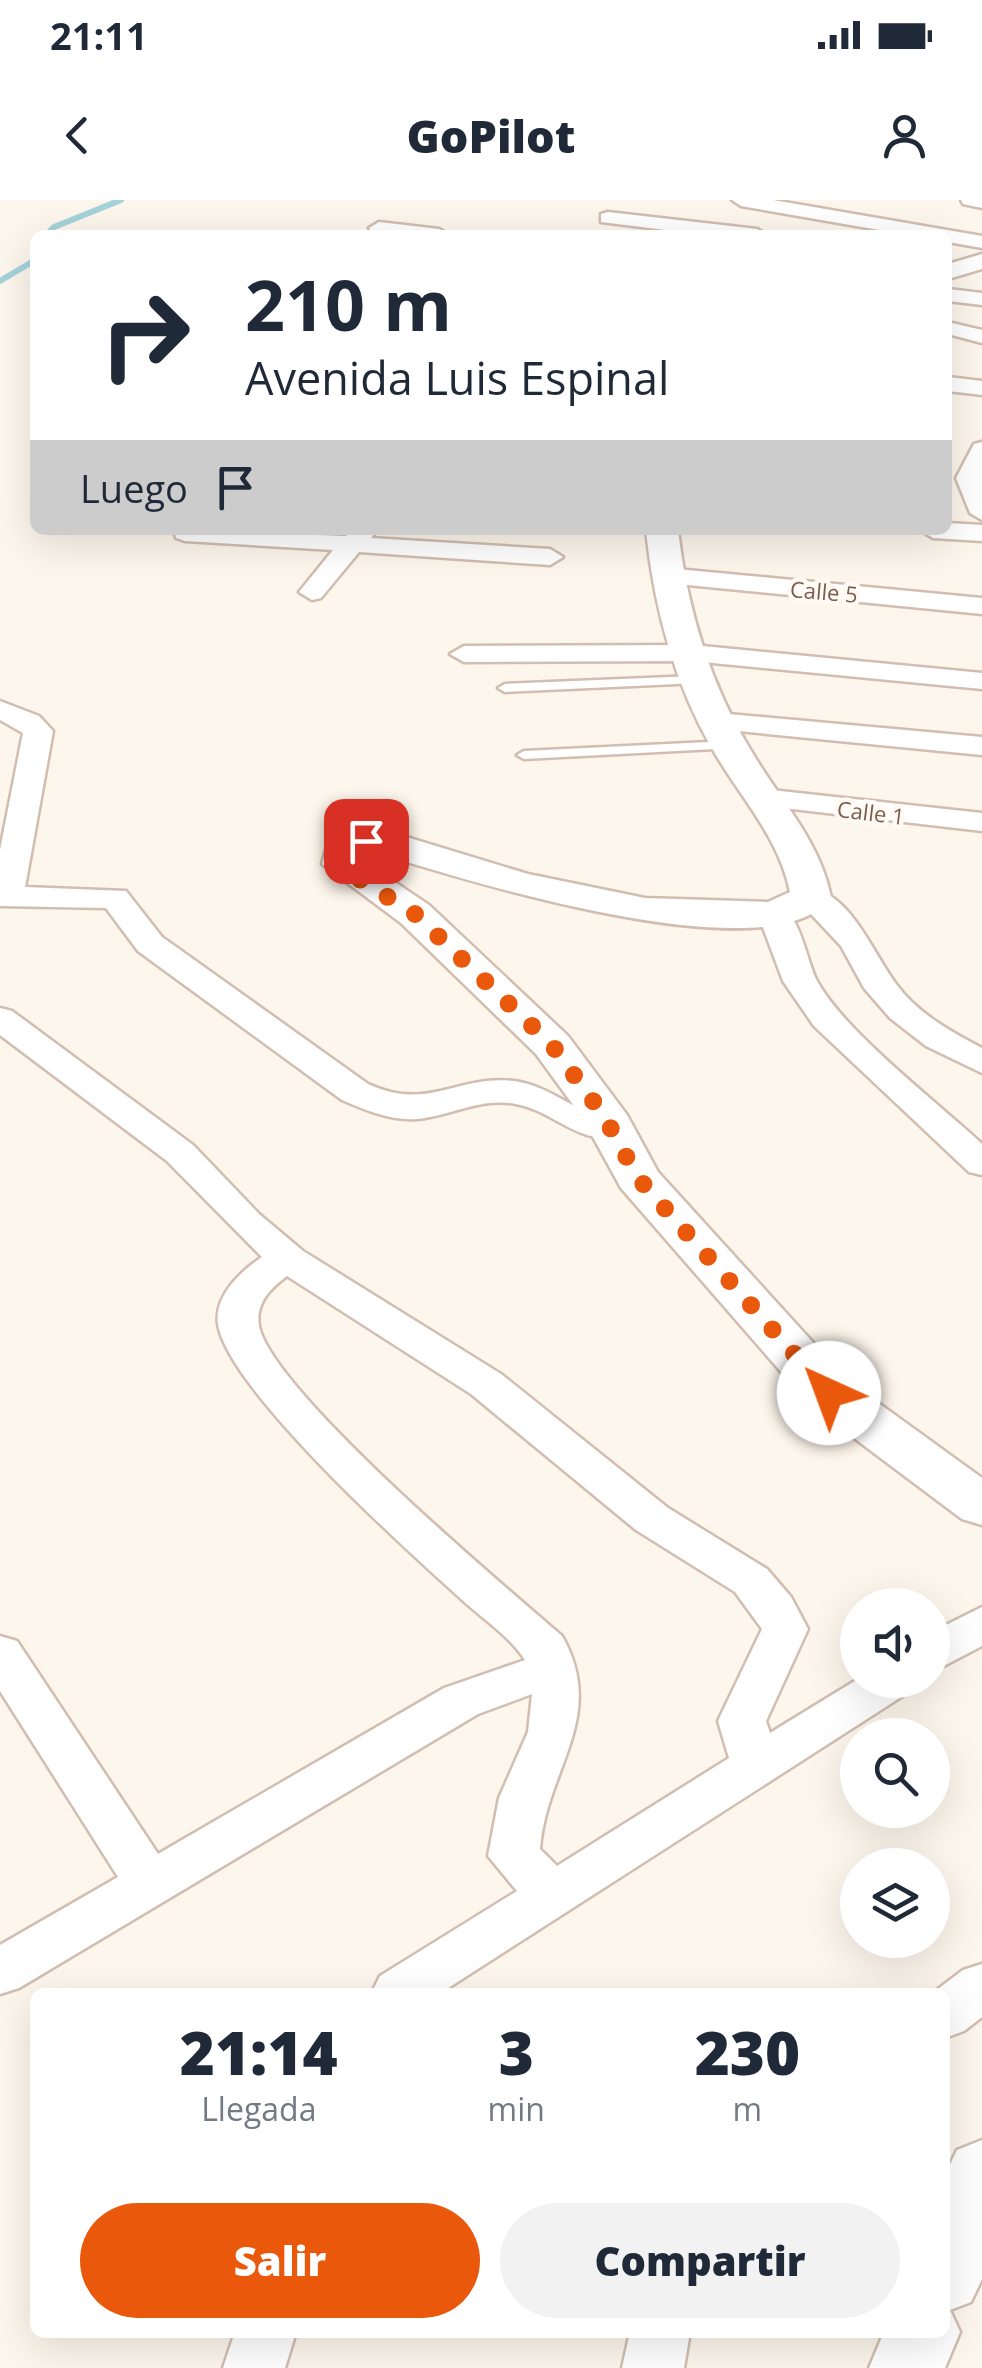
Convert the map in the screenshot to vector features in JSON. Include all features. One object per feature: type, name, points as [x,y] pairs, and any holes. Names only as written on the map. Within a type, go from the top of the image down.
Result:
[{"type":"street","points":[[741,200],[910,230]]},
{"type":"street","points":[[970,200],[982,202]]},
{"type":"street","points":[[609,218],[713,230]]},
{"type":"street","points":[[379,228],[396,230]]},
{"type":"street","points":[[952,237],[982,242]]},
{"type":"street","points":[[952,257],[982,260]]},
{"type":"street","points":[[952,271],[982,260]]},
{"type":"street","points":[[952,295],[982,299]]},
{"type":"street","points":[[952,329],[982,337]]},
{"type":"street","points":[[952,384],[982,388]]},
{"type":"street","points":[[976,447],[958,477],[982,513]]},
{"type":"street","points":[[952,532],[982,534]]},
{"type":"street","points":[[272,535],[358,537],[550,557]]},
{"type":"street","points":[[662,535],[666,576],[693,667],[723,734],[808,870],[792,906],[800,981],[826,1019],[982,1164]]},
{"type":"street","points":[[312,592],[358,537]]},
{"type":"street","name":"Calle 5","points":[[666,576],[982,606]]},
{"type":"street","points":[[464,654],[982,681]]},
{"type":"street","points":[[0,710],[30,722],[38,732],[4,896],[115,898],[150,944],[355,1092],[384,1108],[422,1109],[488,1091],[511,1091],[546,1100],[574,1122],[611,1128]]},
{"type":"street","points":[[723,734],[982,746]]},
{"type":"street","name":"Calle 1","points":[[760,798],[982,822]]},
{"type":"street","points":[[982,1062],[938,1039],[902,1011],[880,988],[855,941],[792,906],[645,910],[520,884],[380,842],[344,847],[340,855],[348,872],[415,914],[552,1045],[611,1128],[638,1178],[829,1393],[982,1506]]},
{"type":"street","points":[[0,1018],[180,1153],[207,1178],[221,1201],[288,1258],[400,1326],[511,1402],[674,1535],[745,1572],[772,1598],[784,1629],[742,1721],[756,1765]]},
{"type":"street","points":[[288,1258],[250,1286],[240,1306],[239,1328],[248,1352],[331,1449],[545,1648],[559,1688],[556,1727],[517,1806],[514,1856],[552,1893]]},
{"type":"street","points":[[950,1643],[982,1624]]},
{"type":"street","points":[[0,1653],[150,1884]]},
{"type":"street","points":[[0,1972],[460,1701],[553,1668]]},
{"type":"street","points":[[405,1988],[863,1698]]},
{"type":"street","points":[[950,2011],[982,1986]]},
{"type":"street","points":[[950,2264],[982,2172]]},
{"type":"street","points":[[254,2368],[264,2338]]},
{"type":"street","points":[[654,2368],[659,2338]]},
{"type":"street","points":[[908,2368],[920,2338]]},
{"type":"lane","points":[[505,688],[693,667]]},
{"type":"lane","points":[[524,755],[723,734]]},
{"type":"waterway","points":[[51,230],[121,200]]},
{"type":"waterway","points":[[0,281],[30,263]]},
{"type":"route","points":[[366,841],[344,847],[340,855],[348,872],[415,914],[552,1045],[604,1116],[638,1178],[829,1393]]}]
